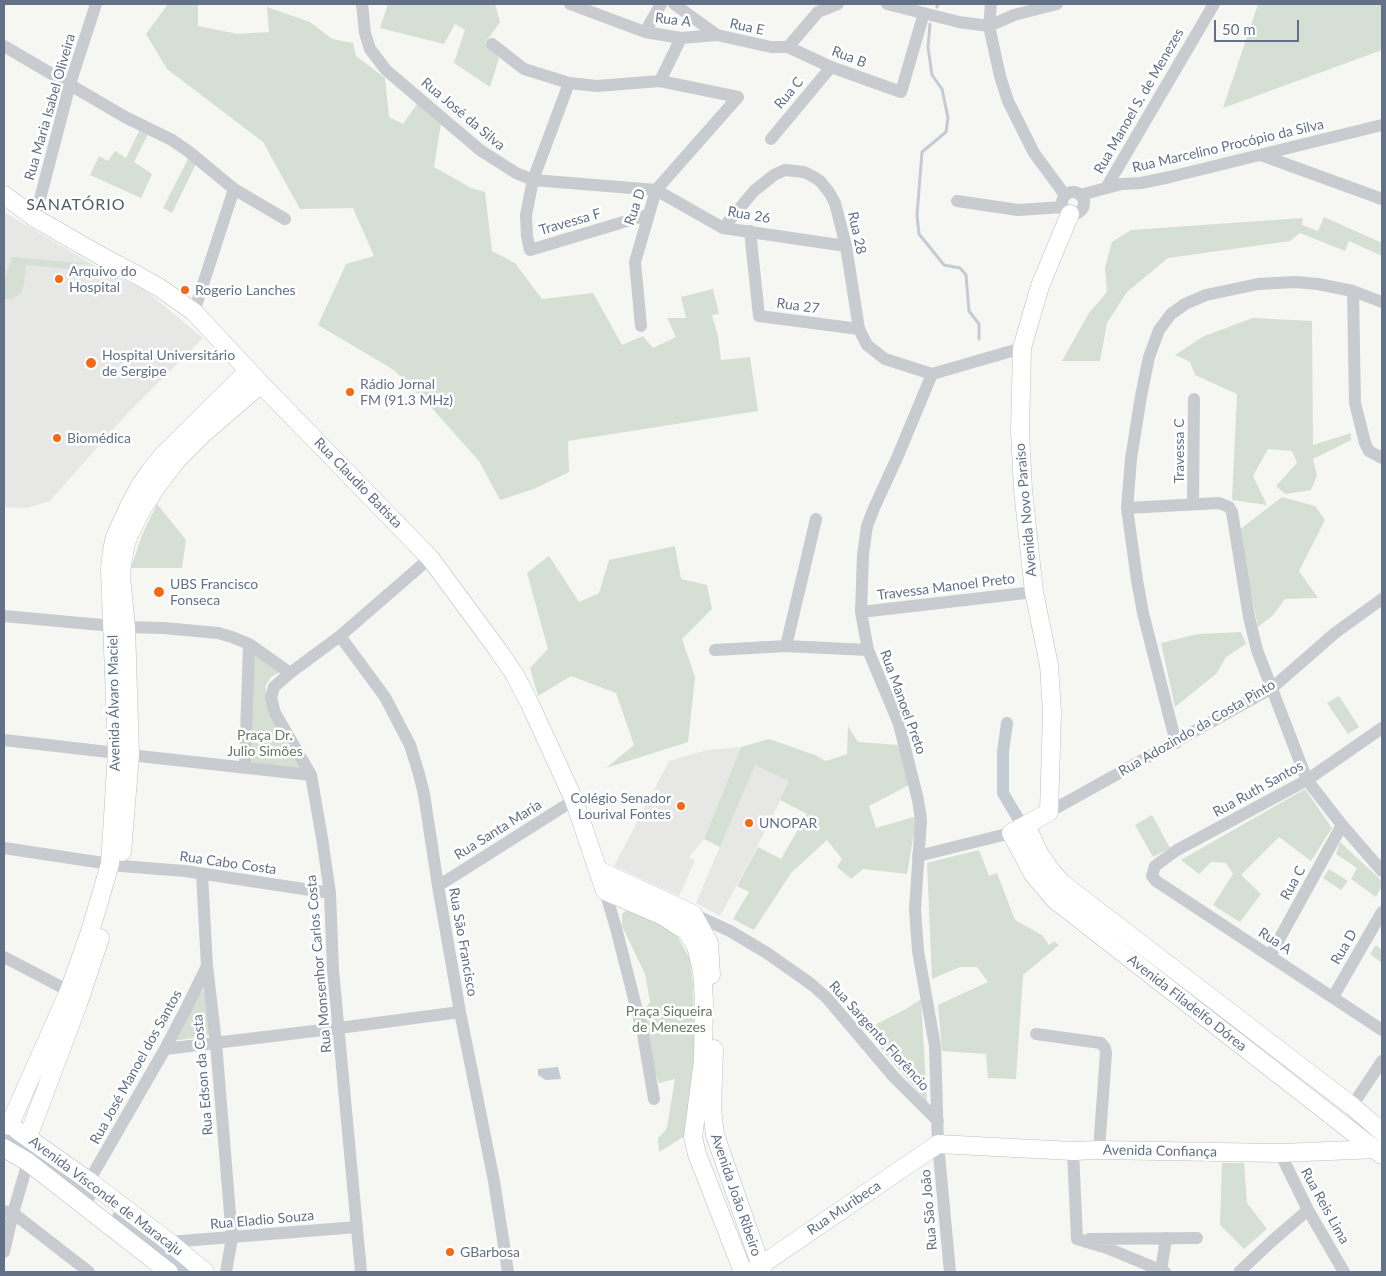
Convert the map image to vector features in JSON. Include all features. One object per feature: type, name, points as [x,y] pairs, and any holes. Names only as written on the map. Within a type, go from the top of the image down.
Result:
[{"type":"street","name":"Rua Maria Isabel Oliveira","points":[[35,218],[70,84],[96,4]]},
{"type":"street","name":"Rua José da Silva","points":[[362,4],[365,32],[370,50],[386,70],[487,155],[511,171],[533,180],[656,190]]},
{"type":"street","name":"Rua A","points":[[570,4],[645,32],[681,38],[717,35]]},
{"type":"street","points":[[645,32],[661,4]]},
{"type":"street","points":[[674,4],[717,35]]},
{"type":"street","points":[[788,47],[815,8],[838,4]]},
{"type":"street","points":[[887,4],[959,22],[989,26],[1014,15],[1057,4]]},
{"type":"street","points":[[991,4],[989,26],[1000,76],[1008,101],[1034,153],[1066,206],[1077,214],[1082,209],[1084,200],[1080,195]]},
{"type":"street","name":"Rua Manoel S. de Menezes","points":[[1106,188],[1214,4]]},
{"type":"street","name":"Rua B","points":[[788,47],[831,67],[901,92],[924,13]]},
{"type":"street","name":"Rua E","points":[[717,35],[771,47],[788,47]]},
{"type":"street","points":[[492,44],[524,68],[569,82],[597,86],[660,81],[681,38]]},
{"type":"street","points":[[4,46],[124,117],[181,146],[234,189],[285,219]]},
{"type":"street","name":"Rua C","points":[[771,139],[831,67]]},
{"type":"street","name":"Rua D","points":[[641,326],[634,262],[656,190],[738,97],[660,81]]},
{"type":"street","points":[[533,180],[569,82]]},
{"type":"street","name":"Rua Marcelino Procópio da Silva","points":[[1066,206],[1074,192],[1080,195],[1106,188],[1170,177],[1382,125]]},
{"type":"street","points":[[1260,155],[1382,199]]},
{"type":"street","name":"Rua 28","points":[[724,228],[754,192],[774,175],[785,170],[804,172],[820,181],[835,203],[846,246],[858,329],[867,346],[885,359],[932,374]]},
{"type":"street","name":"Travessa F","points":[[533,180],[526,221],[530,250],[647,215]]},
{"type":"street","points":[[194,312],[234,189]]},
{"type":"street","name":"Rua 26","points":[[656,190],[724,228],[846,246]]},
{"type":"street","name":"Rua Claudio Batista","points":[[4,195],[35,218],[101,256],[137,274],[194,312],[260,384],[430,558],[469,609],[515,675],[574,800],[598,870]]},
{"type":"street","points":[[957,201],[1018,210],[1066,206]]},
{"type":"street","name":"Avenida Novo Paraíso","points":[[1049,812],[1051,691],[1049,665],[1034,592],[1022,490],[1020,431],[1022,348],[1066,206]]},
{"type":"street","name":"Rua 27","points":[[750,231],[759,316],[858,329]]},
{"type":"street","points":[[1176,743],[1137,580],[1127,508],[1131,460],[1141,396],[1154,342],[1162,324],[1171,314],[1185,304],[1206,295],[1258,284],[1295,282],[1318,284],[1353,292],[1382,302]]},
{"type":"street","points":[[1353,292],[1355,403],[1365,443],[1374,454],[1382,458]]},
{"type":"street","points":[[932,374],[1022,348]]},
{"type":"street","name":"Avenida Álvaro Maciel","points":[[28,1137],[78,1004],[98,944],[116,865],[123,754],[119,627],[117,599],[110,569],[112,550],[121,522],[141,484],[164,454],[248,371]]},
{"type":"street","name":"Rua Manoel Preto","points":[[932,374],[870,518],[862,555],[862,612],[868,650],[899,724],[911,766],[921,820],[915,909],[918,952],[935,1046],[938,1144]]},
{"type":"street","name":"Avenida Álvaro Maciel","points":[[117,599],[126,543],[156,486],[189,447],[260,384]]},
{"type":"street","name":"Travessa C","points":[[1193,504],[1194,399]]},
{"type":"street","points":[[1127,508],[1193,504],[1222,504],[1228,506],[1232,512],[1257,650],[1307,780],[1342,826],[1382,871]]},
{"type":"street","points":[[786,646],[816,519]]},
{"type":"street","name":"Rua Monsenhor Carlos Costa","points":[[361,1272],[333,970],[330,893],[311,775],[275,713],[271,702],[272,691],[290,673],[340,636],[430,558]]},
{"type":"street","name":"Travessa Manoel Preto","points":[[862,612],[1034,592]]},
{"type":"street","name":"Rua Adozindo da Costa Pinto","points":[[1019,829],[1272,688],[1335,633],[1382,599]]},
{"type":"street","points":[[4,616],[119,627],[164,628],[218,633],[249,644],[290,673]]},
{"type":"street","name":"Rua São Francisco","points":[[340,636],[385,697],[410,745],[424,794],[460,1012],[494,1181],[508,1272]]},
{"type":"street","points":[[245,767],[249,644]]},
{"type":"street","points":[[715,650],[786,646],[868,650]]},
{"type":"street","name":"Rua Ruth Santos","points":[[1152,876],[1155,866],[1177,850],[1307,780],[1382,728]]},
{"type":"street","points":[[4,740],[311,775]]},
{"type":"street","name":"Rua Santa Maria","points":[[438,886],[574,800]]},
{"type":"street","name":"Rua C","points":[[1270,956],[1342,826]]},
{"type":"street","points":[[918,856],[1019,829]]},
{"type":"street","name":"Avenida Filadelfo Dórea","points":[[1019,829],[1063,884],[1352,1106],[1382,1132]]},
{"type":"street","name":"Avenida Filadelfo Dórea","points":[[1019,829],[1033,874],[1055,900],[1379,1151]]},
{"type":"street","name":"Rua Cabo Costa","points":[[4,848],[116,865],[202,874],[330,893]]},
{"type":"street","name":"Avenida Álvaro Maciel","points":[[6,1125],[69,991],[116,865]]},
{"type":"street","points":[[598,870],[606,891],[643,1034],[654,1099]]},
{"type":"street","points":[[598,870],[693,914]]},
{"type":"street","name":"Rua Edson da Costa","points":[[202,874],[207,966],[216,1043],[232,1238],[226,1272]]},
{"type":"street","name":"Rua A","points":[[1152,876],[1156,881],[1382,1030]]},
{"type":"street","name":"Avenida João Ribeiro","points":[[606,891],[663,916],[686,931],[696,946],[702,971],[703,1060],[694,1137],[697,1154],[742,1272]]},
{"type":"street","name":"Rua D","points":[[1332,998],[1382,912]]},
{"type":"street","name":"Rua Sargento Florêncio","points":[[693,914],[730,931],[767,953],[811,984],[827,998],[893,1076],[938,1121]]},
{"type":"street","name":"Avenida João Ribeiro","points":[[693,914],[707,938],[711,955],[714,1044],[712,1109],[715,1136],[758,1270]]},
{"type":"street","points":[[4,957],[69,991]]},
{"type":"street","name":"Rua José Manoel dos Santos","points":[[89,1181],[165,1049],[207,966]]},
{"type":"street","points":[[165,1049],[460,1012]]},
{"type":"street","points":[[1036,1034],[1101,1043],[1105,1048],[1099,1150]]},
{"type":"street","points":[[1352,1106],[1382,1061]]},
{"type":"street","name":"Avenida Visconde de Maracaju","points":[[6,1125],[28,1137],[89,1181],[205,1272]]},
{"type":"street","name":"Avenida Confiança","points":[[938,1144],[1073,1151],[1280,1153],[1379,1151]]},
{"type":"street","name":"Rua Muribeca","points":[[758,1270],[938,1144]]},
{"type":"street","name":"Rua São João","points":[[938,1144],[950,1272]]},
{"type":"street","name":"Avenida Visconde de Maracaju","points":[[4,1148],[28,1162],[169,1272]]},
{"type":"street","points":[[1073,1151],[1077,1239]]},
{"type":"street","name":"Rua Reis Lima","points":[[1280,1153],[1308,1210],[1344,1272]]},
{"type":"street","points":[[4,1252],[8,1212],[28,1162]]},
{"type":"street","points":[[94,1213],[109,1197]]},
{"type":"street","points":[[1239,1272],[1308,1210]]},
{"type":"street","points":[[8,1212],[89,1272]]},
{"type":"street","name":"Rua Eladio Souza","points":[[169,1242],[357,1227]]},
{"type":"street","points":[[1077,1239],[1107,1248],[1163,1271],[1166,1238]]},
{"type":"street","points":[[1077,1239],[1197,1238]]},
{"type":"shaded area","name":"Hospital Universitário de Sergipe","points":[[4,212],[99,268],[145,290],[203,338],[124,417],[50,501],[27,508],[4,507]]},
{"type":"shaded area","name":"Colégio Senador Lourival Fontes","points":[[741,747],[704,839],[689,857],[695,860],[679,896],[614,866],[669,761],[707,750]]},
{"type":"shaded area","name":"UNOPAR","points":[[755,764],[790,781],[720,916],[696,903]]},
{"type":"shaded area","points":[[558,1067],[561,1079],[546,1080],[538,1075],[538,1069]]},
{"type":"green space","points":[[168,4],[198,4],[198,26],[238,34],[269,32],[267,7],[310,22],[332,39],[353,43],[356,56],[385,78],[389,117],[403,124],[417,104],[441,123],[434,167],[471,188],[485,192],[492,251],[515,263],[542,299],[593,293],[622,345],[643,336],[653,348],[676,337],[667,318],[686,318],[681,297],[713,289],[719,314],[712,315],[718,336],[721,360],[750,357],[758,411],[568,441],[569,472],[534,489],[500,500],[479,461],[430,406],[394,370],[318,325],[346,264],[374,256],[353,208],[300,209],[263,142],[167,69],[146,34]]},
{"type":"green space","points":[[388,4],[495,4],[500,22],[485,43],[499,58],[490,87],[454,63],[465,30],[455,24],[444,44],[380,28]]},
{"type":"green space","points":[[1258,4],[1382,4],[1382,50],[1223,108]]},
{"type":"green space","points":[[139,131],[148,134],[134,162],[152,174],[141,198],[90,175],[99,156],[108,161],[115,151],[126,158]]},
{"type":"green space","points":[[189,157],[196,164],[172,213],[163,208]]},
{"type":"green space","points":[[1324,217],[1382,243],[1382,256],[1349,241],[1345,251],[1300,233],[1290,241],[1168,258],[1127,292],[1107,323],[1100,361],[1062,361],[1089,313],[1107,292],[1105,268],[1112,242],[1131,230],[1303,218],[1302,225],[1318,231]]},
{"type":"green space","points":[[12,257],[92,264],[74,264],[71,269],[26,265],[24,285],[21,293],[11,299],[7,299],[4,298],[4,281]]},
{"type":"green space","points":[[1253,318],[1312,321],[1313,445],[1351,433],[1351,440],[1313,459],[1317,476],[1311,490],[1285,494],[1276,486],[1297,463],[1292,451],[1268,449],[1253,476],[1267,505],[1232,500],[1237,394],[1195,375],[1190,362],[1175,355],[1204,336]]},
{"type":"green space","points":[[1282,497],[1315,506],[1325,520],[1299,571],[1318,598],[1285,599],[1273,615],[1258,627],[1238,531]]},
{"type":"green space","points":[[157,504],[186,540],[182,568],[131,568],[142,535]]},
{"type":"green space","points":[[675,546],[681,579],[707,585],[712,609],[682,639],[695,677],[688,742],[606,768],[634,745],[616,693],[571,676],[538,696],[530,668],[548,649],[527,573],[549,556],[579,602],[599,593],[609,560]]},
{"type":"green space","points":[[1241,632],[1246,644],[1226,657],[1217,673],[1175,707],[1161,643],[1198,634]]},
{"type":"green space","name":"Praça Dr. Julio Simões","points":[[249,648],[280,672],[271,677],[265,687],[275,722],[305,772],[245,761]]},
{"type":"green space","points":[[1339,696],[1359,727],[1348,734],[1327,703]]},
{"type":"green space","points":[[848,726],[858,742],[898,745],[909,785],[869,806],[876,828],[917,816],[907,874],[863,869],[851,879],[837,867],[842,859],[827,840],[791,873],[754,930],[733,919],[749,892],[737,886],[758,847],[781,859],[807,814],[780,800],[789,781],[755,765],[720,847],[704,839],[741,747],[769,739],[815,755],[826,761],[847,754]]},
{"type":"green space","points":[[1305,789],[1332,828],[1311,861],[1279,837],[1241,875],[1261,894],[1240,922],[1213,905],[1233,874],[1226,863],[1211,862],[1199,874],[1181,860]]},
{"type":"green space","points":[[1152,815],[1170,848],[1153,857],[1135,825]]},
{"type":"green space","points":[[1340,842],[1382,881],[1382,886],[1376,897],[1351,879],[1357,868],[1336,854]]},
{"type":"green space","points":[[979,850],[989,876],[997,873],[1015,920],[1042,935],[1049,945],[1054,941],[1059,945],[1023,975],[1016,1079],[988,1078],[986,1054],[942,1051],[938,1005],[988,982],[977,967],[960,967],[932,979],[927,863]]},
{"type":"green space","points":[[1329,869],[1348,881],[1341,890],[1323,878]]},
{"type":"green space","name":"Praça Siqueira de Menezes","points":[[628,909],[639,909],[676,934],[690,959],[693,984],[695,1063],[685,1136],[659,1152],[658,1138],[667,1127],[675,1079],[659,1083],[651,1062],[643,1012],[650,1002],[645,974],[622,926],[622,914]]},
{"type":"green space","points":[[1376,945],[1382,950],[1382,963],[1370,954]]},
{"type":"green space","points":[[203,989],[212,1035],[173,1041],[192,1007]]},
{"type":"green space","points":[[921,999],[927,1102],[865,1030]]},
{"type":"green space","points":[[1222,1163],[1244,1163],[1247,1203],[1267,1229],[1244,1249],[1220,1225]]},
{"type":"waterway","points":[[930,24],[928,47],[932,75],[942,89],[948,118],[946,132],[922,152],[917,215],[919,234],[944,265],[960,268],[966,275],[969,311],[979,324],[979,339]]},
{"type":"waterway","points":[[1007,723],[1003,752],[1003,793],[1019,820],[1024,835]]},
{"type":"waterway","points":[[1103,927],[1160,969]]},
{"type":"waterway","points":[[4,1134],[14,1138],[90,1196]]},
{"type":"waterway","points":[[118,1217],[182,1272]]},
{"type":"place","name":"Arquivo do Hospital","points":[[59,279]]},
{"type":"place","name":"Rogerio Lanches","points":[[185,290]]},
{"type":"place","name":"Hospital Universitário de Sergipe","points":[[91,363]]},
{"type":"place","name":"Rádio Jornal FM (91.3 MHz)","points":[[350,392]]},
{"type":"place","name":"Biomédica","points":[[57,438]]},
{"type":"place","name":"UBS Francisco Fonseca","points":[[159,592]]},
{"type":"place","name":"Colégio Senador Lourival Fontes","points":[[681,806]]},
{"type":"place","name":"UNOPAR","points":[[749,823]]},
{"type":"place","name":"GBarbosa","points":[[450,1252]]},
{"type":"district","name":"SANATÓRIO","points":[[76,205]]}]
